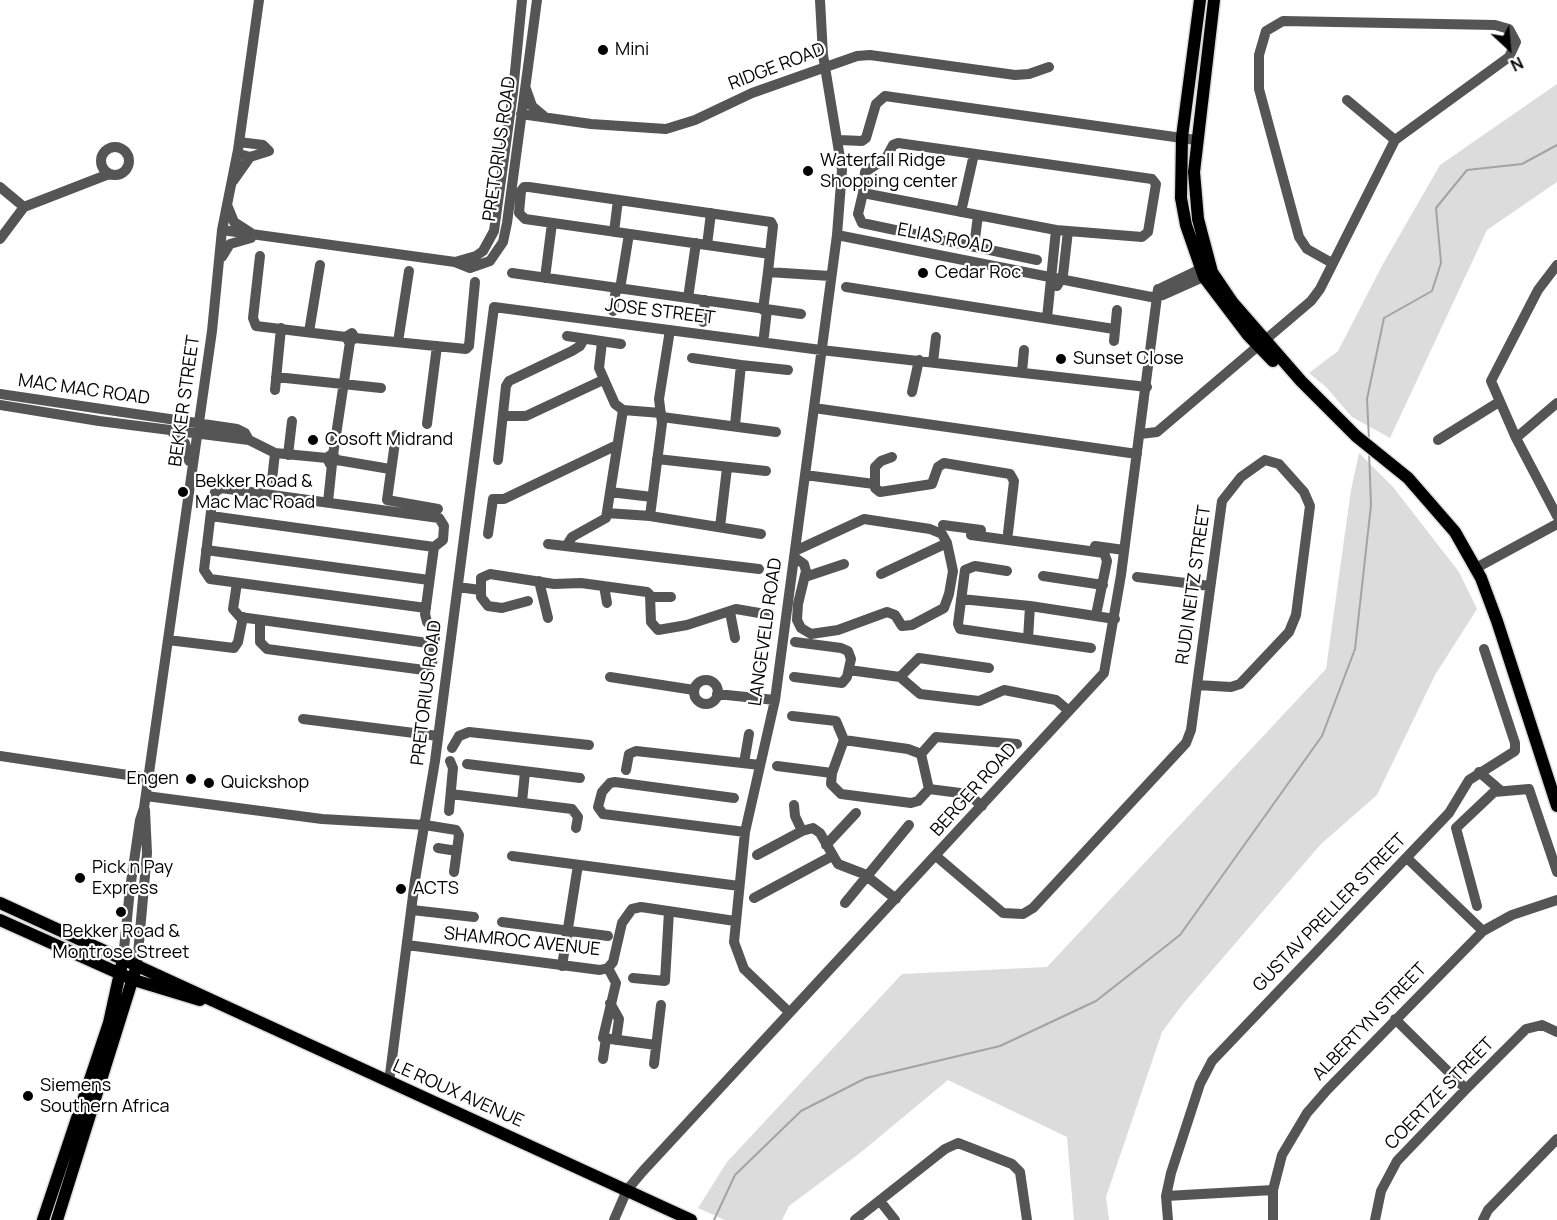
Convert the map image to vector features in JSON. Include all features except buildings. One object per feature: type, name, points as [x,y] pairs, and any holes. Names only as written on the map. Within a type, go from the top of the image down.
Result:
[{"type":"main road","points":[[1200,0],[1182,137],[1180,198],[1186,225],[1207,271],[1296,386],[1408,478],[1442,514],[1476,568],[1497,621],[1557,806]]},
{"type":"main road","points":[[1207,271],[1198,219],[1194,172],[1214,0]]},
{"type":"main road","name":"LE ROUX AVENUE","points":[[0,903],[691,1220]]},
{"type":"main road","name":"LE ROUX AVENUE","points":[[0,920],[134,980],[178,995],[211,1001]]},
{"type":"main road","points":[[43,1220],[109,1023],[123,958]]},
{"type":"main road","points":[[57,1220],[137,965]]},
{"type":"street","name":"BEKKER STREET","points":[[123,958],[130,890],[168,640],[222,230],[229,186],[239,146],[259,0]]},
{"type":"street","name":"PRETORIUS ROAD","points":[[455,262],[476,256],[491,239],[506,146],[522,0]]},
{"type":"street","name":"PRETORIUS ROAD","points":[[222,230],[455,262],[470,268],[490,261],[498,252],[507,223],[537,0]]},
{"type":"street","name":"LANGEVELD ROAD","points":[[789,1012],[744,969],[734,942],[745,832],[775,700],[837,235],[842,170],[839,140],[825,67],[820,0]]},
{"type":"street","points":[[1140,434],[1157,432],[1311,301],[1332,263],[1395,140],[1509,57],[1516,46],[1511,31],[1495,26],[1283,21],[1276,22],[1266,31],[1259,55],[1259,89],[1299,237],[1307,249],[1332,263]]},
{"type":"street","name":"RIDGE ROAD","points":[[521,114],[638,129],[666,129],[695,120],[752,93],[844,59],[870,55],[1015,75],[1029,74],[1048,67]]},
{"type":"street","points":[[526,88],[532,106],[549,119]]},
{"type":"street","points":[[839,140],[862,141],[866,138],[876,104],[885,96],[1196,140]]},
{"type":"street","points":[[1347,100],[1395,140]]},
{"type":"street","points":[[506,146],[514,124],[521,114]]},
{"type":"street","points":[[517,141],[533,123],[549,119]]},
{"type":"street","points":[[863,193],[1062,230],[1142,237],[1149,232],[1156,184],[1152,179],[898,143],[893,145],[886,158],[865,172],[858,214],[862,223],[1037,260]]},
{"type":"street","points":[[229,186],[250,157],[268,151],[263,145],[239,146]]},
{"type":"street","points":[[0,239],[24,207],[89,180],[126,171],[130,159],[128,153],[116,146],[104,151],[101,164],[89,180]]},
{"type":"street","points":[[239,146],[250,157]]},
{"type":"street","points":[[961,212],[974,154]]},
{"type":"street","points":[[101,164],[109,174]]},
{"type":"street","points":[[0,187],[24,207]]},
{"type":"street","points":[[764,336],[773,225],[771,222],[522,188],[519,213],[521,217],[770,254]]},
{"type":"street","points":[[614,232],[618,200]]},
{"type":"street","points":[[227,204],[234,222],[257,235]]},
{"type":"street","points":[[688,298],[711,213]]},
{"type":"street","points":[[974,247],[978,215]]},
{"type":"street","points":[[545,278],[552,223]]},
{"type":"street","points":[[1047,318],[1062,230]]},
{"type":"street","points":[[613,311],[629,234]]},
{"type":"street","points":[[218,265],[227,246],[234,241],[257,235]]},
{"type":"street","name":"ELIAS ROAD","points":[[837,235],[1054,277],[1158,293]]},
{"type":"street","points":[[260,256],[254,323],[256,326],[350,339],[463,350],[468,348],[475,282]]},
{"type":"street","points":[[309,332],[320,265]]},
{"type":"street","points":[[1557,265],[1538,290],[1492,375],[1492,385],[1499,402],[1557,516]]},
{"type":"street","points":[[398,342],[409,271]]},
{"type":"street","points":[[1158,293],[1207,271]]},
{"type":"street","points":[[768,272],[830,276]]},
{"type":"street","points":[[512,273],[801,314]]},
{"type":"street","points":[[846,287],[1114,329]]},
{"type":"street","name":"BERGER ROAD","points":[[614,1220],[627,1190],[1104,673],[1115,619],[1158,293]]},
{"type":"street","points":[[703,322],[705,300]]},
{"type":"street","name":"PRETORIUS ROAD","points":[[389,1082],[438,740],[494,307]]},
{"type":"street","name":"JOSE STREET","points":[[494,307],[821,350],[1147,387]]},
{"type":"street","points":[[1114,341],[1116,310]]},
{"type":"street","points":[[275,390],[281,328]]},
{"type":"street","points":[[650,516],[661,415],[659,399],[670,330]]},
{"type":"street","points":[[567,336],[621,344]]},
{"type":"street","points":[[933,362],[936,337]]},
{"type":"street","points":[[328,502],[342,384],[350,339]]},
{"type":"street","points":[[498,460],[506,386],[509,381],[572,351],[580,346],[584,339]]},
{"type":"street","points":[[602,342],[599,368],[615,404],[623,410],[776,432]]},
{"type":"street","points":[[427,424],[437,346]]},
{"type":"street","points":[[1022,372],[1024,350]]},
{"type":"street","points":[[692,358],[788,370]]},
{"type":"street","points":[[912,392],[919,360]]},
{"type":"street","points":[[735,425],[741,364]]},
{"type":"street","points":[[276,377],[381,388]]},
{"type":"street","points":[[504,416],[526,416],[603,380]]},
{"type":"street","name":"MAC MAC ROAD","points":[[0,394],[100,409],[197,429]]},
{"type":"street","points":[[1438,440],[1499,402]]},
{"type":"street","points":[[1516,438],[1557,403]]},
{"type":"street","name":"MAC MAC ROAD","points":[[0,405],[167,430],[197,429]]},
{"type":"street","points":[[814,408],[1137,454]]},
{"type":"street","points":[[99,421],[100,409]]},
{"type":"street","points":[[567,545],[572,537],[603,521],[607,513],[623,410]]},
{"type":"street","points":[[288,455],[292,421]]},
{"type":"street","points":[[197,429],[237,429],[245,433],[249,440],[275,453],[332,459],[390,469]]},
{"type":"street","points":[[167,430],[185,443],[191,473]]},
{"type":"street","points":[[396,435],[390,469],[388,501],[438,509]]},
{"type":"street","points":[[488,534],[493,499],[504,499],[617,445]]},
{"type":"street","points":[[272,480],[275,453]]},
{"type":"street","points":[[891,457],[877,464],[874,484],[880,492],[930,485],[935,481],[938,467],[944,464],[1006,472],[1014,482],[1008,533]]},
{"type":"street","points":[[657,459],[766,471]]},
{"type":"street","name":"RUDI NEITZ STREET","points":[[936,856],[1003,913],[1023,914],[1033,908],[1186,743],[1191,730],[1210,586],[1220,513],[1225,495],[1241,477],[1262,461],[1279,464],[1304,492],[1310,506],[1294,623],[1280,642],[1240,684],[1231,687],[1197,685]]},
{"type":"street","points":[[720,527],[727,468]]},
{"type":"street","points":[[805,476],[874,484]]},
{"type":"street","points":[[260,621],[260,642],[267,649],[419,670],[431,665],[435,632],[427,622],[426,608],[434,547],[443,540],[444,526],[439,518],[220,488],[214,495],[204,570],[206,576],[212,580],[426,608]]},
{"type":"street","points":[[610,492],[652,497]]},
{"type":"street","points":[[607,513],[650,516],[761,534]]},
{"type":"street","points":[[211,516],[434,547]]},
{"type":"street","points":[[864,519],[930,529],[942,534],[947,543],[953,571],[947,602],[936,614],[912,626],[902,626],[895,615],[887,612],[821,634],[806,633],[799,626],[796,613],[805,577],[804,564],[794,554],[864,519]]},
{"type":"street","points":[[1476,568],[1557,524]]},
{"type":"street","points":[[943,525],[1124,550]]},
{"type":"street","points":[[971,535],[1101,552],[1107,561],[1096,615]]},
{"type":"street","points":[[881,574],[947,543]]},
{"type":"street","points":[[548,544],[759,569]]},
{"type":"street","points":[[206,550],[429,580]]},
{"type":"street","points":[[805,577],[844,564]]},
{"type":"street","points":[[1007,571],[975,566],[967,568],[963,576],[958,624],[962,630],[1091,648]]},
{"type":"street","points":[[528,601],[493,608],[485,604],[480,590],[481,578],[487,574],[539,582],[604,586],[647,592],[650,597],[650,617],[654,627],[658,630],[687,625],[740,609],[765,614]]},
{"type":"street","points":[[1043,576],[1103,585]]},
{"type":"street","points":[[1137,577],[1210,586]]},
{"type":"street","points":[[539,582],[548,618]]},
{"type":"street","points":[[237,583],[233,609],[236,615],[260,621],[435,644]]},
{"type":"street","points":[[604,586],[607,603]]},
{"type":"street","points":[[458,587],[480,590]]},
{"type":"street","points":[[650,597],[671,597]]},
{"type":"street","points":[[961,600],[1030,606],[1115,619]]},
{"type":"street","points":[[1028,639],[1030,606]]},
{"type":"street","points":[[730,612],[735,638]]},
{"type":"street","points":[[168,640],[234,648],[238,642],[243,617]]},
{"type":"street","points":[[794,677],[839,683],[844,680],[849,670],[850,656],[846,649],[795,642]]},
{"type":"street","name":"GUSTAV PRELLER STREET","points":[[1168,1220],[1166,1196],[1175,1160],[1200,1084],[1212,1061],[1449,813],[1465,784],[1479,772],[1509,757],[1516,748],[1484,649]]},
{"type":"street","points":[[900,677],[919,658],[989,668]]},
{"type":"street","points":[[849,670],[900,677],[920,694],[979,700],[1004,690],[1053,699],[1069,711]]},
{"type":"street","points":[[610,677],[694,690]]},
{"type":"street","points":[[706,680],[713,683],[717,694],[711,703],[704,704],[695,697],[694,690],[698,683],[706,680]]},
{"type":"street","points":[[717,694],[775,700]]},
{"type":"street","points":[[792,716],[836,721],[843,740],[832,773],[831,784],[841,794],[911,803],[922,799],[929,789],[921,754]]},
{"type":"street","points":[[303,719],[438,740],[452,748],[455,757],[450,761],[435,761]]},
{"type":"street","points":[[452,748],[459,736],[469,732],[589,745]]},
{"type":"street","points":[[744,763],[750,734]]},
{"type":"street","points":[[921,754],[931,741],[941,737],[1017,744]]},
{"type":"street","points":[[843,740],[908,749],[921,754]]},
{"type":"street","points":[[626,770],[627,757],[633,752],[760,765]]},
{"type":"street","points":[[0,756],[148,778]]},
{"type":"street","points":[[449,811],[453,768],[450,761]]},
{"type":"street","points":[[467,764],[579,778]]},
{"type":"street","points":[[777,766],[832,773]]},
{"type":"street","points":[[522,802],[525,772]]},
{"type":"street","points":[[1479,772],[1500,790]]},
{"type":"street","points":[[734,798],[615,782],[610,783],[602,792],[597,807],[603,814],[745,832]]},
{"type":"street","points":[[929,789],[968,794],[982,806]]},
{"type":"street","points":[[1477,906],[1456,828],[1486,797],[1500,790],[1529,789],[1557,872]]},
{"type":"street","points":[[451,794],[575,810],[579,819],[576,828]]},
{"type":"street","points":[[146,796],[332,820],[425,825],[458,832],[454,872]]},
{"type":"street","points":[[794,805],[794,812],[802,831]]},
{"type":"street","name":"BEKKER STREET","points":[[137,965],[147,853],[144,808]]},
{"type":"street","points":[[826,845],[856,813]]},
{"type":"street","points":[[845,903],[909,825]]},
{"type":"street","points":[[758,855],[802,831],[817,830],[832,856],[844,868],[867,877],[896,899]]},
{"type":"street","points":[[438,848],[457,851]]},
{"type":"street","points":[[512,856],[739,886]]},
{"type":"street","points":[[754,898],[832,856]]},
{"type":"street","points":[[1407,858],[1483,931]]},
{"type":"street","points":[[562,966],[578,865]]},
{"type":"street","name":"ALBERTYN STREET","points":[[1273,1220],[1273,1190],[1282,1155],[1306,1113],[1483,931],[1512,915],[1557,900]]},
{"type":"street","name":"SHAMROC AVENUE","points":[[408,945],[600,970],[608,968],[613,962],[622,923],[628,912],[641,907],[735,921]]},
{"type":"street","points":[[412,910],[474,917]]},
{"type":"street","points":[[633,978],[665,981],[669,911]]},
{"type":"street","points":[[502,922],[608,936]]},
{"type":"street","points":[[603,1059],[608,1038],[619,1019],[610,1003],[616,983],[608,968]]},
{"type":"street","points":[[654,1064],[661,1005]]},
{"type":"street","points":[[1395,1019],[1466,1089]]},
{"type":"street","name":"COERTZE STREET","points":[[1375,1220],[1381,1191],[1397,1161],[1466,1089],[1526,1029],[1542,1025],[1557,1032]]},
{"type":"street","points":[[608,1038],[656,1045]]},
{"type":"street","points":[[1483,1220],[1488,1210],[1557,1139]]},
{"type":"street","points":[[855,1220],[945,1149],[954,1144],[964,1143],[1012,1164],[1020,1172],[1027,1220]]},
{"type":"street","points":[[1166,1196],[1273,1190]]},
{"type":"street","points":[[880,1201],[895,1220]]},
{"type":"shaded area","points":[[1557,84],[1557,182],[1487,230],[1390,438],[1352,417],[1326,387],[1309,373],[1338,351],[1383,264],[1440,165]]},
{"type":"shaded area","points":[[1359,453],[1393,487],[1459,572],[1477,609],[1435,675],[1377,795],[1321,844],[1183,1004],[1162,1032],[1106,1197],[1109,1220],[1074,1220],[1067,1137],[948,1080],[860,1153],[789,1206],[782,1220],[725,1220],[698,1208],[727,1162],[902,974],[1047,967],[1326,669],[1351,490]]},
{"type":"waterway","points":[[1369,440],[1367,399],[1384,318],[1432,291],[1441,263],[1436,208],[1467,170],[1522,164],[1557,145]]},
{"type":"waterway","points":[[714,1220],[735,1175],[801,1111],[866,1078],[1000,1046],[1096,1001],[1180,935],[1322,736],[1355,649],[1371,505],[1369,451]]},
{"type":"place","name":"Mini","points":[[603,50]]},
{"type":"place","name":"Waterfall Ridge Shopping center","points":[[808,171]]},
{"type":"place","name":"Cedar Roc","points":[[923,273]]},
{"type":"place","name":"Sunset Close","points":[[1061,359]]},
{"type":"place","name":"Cosoft Midrand","points":[[313,440]]},
{"type":"place","name":"Bekker Road & Mac Mac Road","points":[[183,492]]},
{"type":"place","name":"Engen","points":[[191,779]]},
{"type":"place","name":"Quickshop","points":[[209,783]]},
{"type":"place","name":"Pick n Pay Express","points":[[80,878]]},
{"type":"place","name":"ACTS","points":[[401,889]]},
{"type":"place","name":"Bekker Road & Montrose Street","points":[[121,912]]},
{"type":"place","name":"Siemens Southern Africa","points":[[28,1096]]}]
